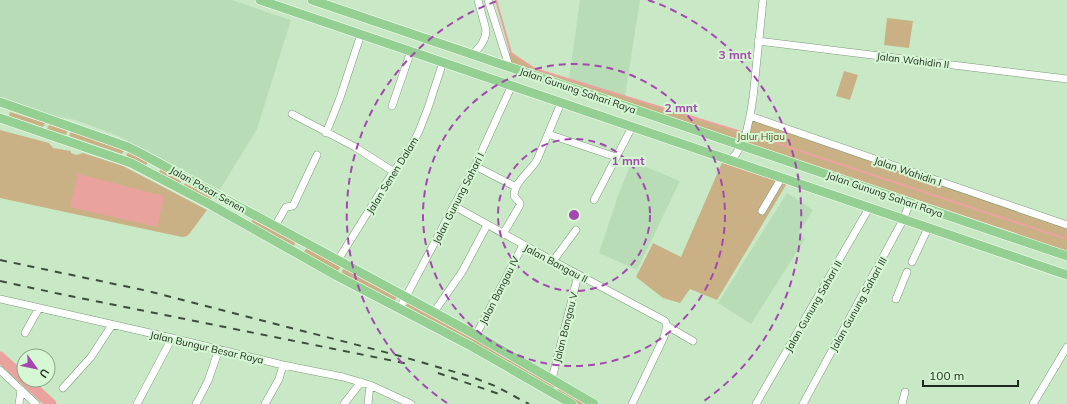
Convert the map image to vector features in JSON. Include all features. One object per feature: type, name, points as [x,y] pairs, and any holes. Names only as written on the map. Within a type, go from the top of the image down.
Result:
[{"type":"main road","name":"Jalan Gunung Sahari Raya","points":[[260,0],[1067,275]]},
{"type":"main road","name":"Jalan Gunung Sahari Raya","points":[[315,1],[509,66],[744,138],[910,202],[1067,256]]},
{"type":"main road","name":"Jalan Pasar Senen","points":[[0,102],[128,147],[406,297]]},
{"type":"main road","name":"Jalan Pasar Senen","points":[[0,118],[123,159],[400,308]]},
{"type":"main road","points":[[297,253],[303,242]]},
{"type":"main road","points":[[406,297],[476,335],[594,404]]},
{"type":"main road","points":[[400,308],[572,404]]},
{"type":"street","points":[[473,54],[479,48],[486,35],[478,0]]},
{"type":"street","points":[[488,0],[509,66]]},
{"type":"street","points":[[730,160],[744,138],[750,116],[763,0]]},
{"type":"street","points":[[326,133],[340,98],[361,34]]},
{"type":"street","name":"Jalan Wahidin II","points":[[758,41],[1067,79]]},
{"type":"street","points":[[392,106],[411,51]]},
{"type":"street","name":"Jalan Senen Dalam","points":[[338,260],[412,145],[419,131],[443,62]]},
{"type":"street","name":"Jalan Gunung Sahari I","points":[[400,308],[475,166],[512,85]]},
{"type":"street","points":[[503,234],[520,205],[514,196],[516,187],[533,167],[542,150],[561,102]]},
{"type":"street","points":[[292,114],[355,147],[394,172]]},
{"type":"street","name":"Jalan Wahidin I","points":[[750,116],[1067,225]]},
{"type":"street","points":[[594,200],[632,127]]},
{"type":"street","points":[[548,134],[616,157]]},
{"type":"street","points":[[275,226],[286,207],[293,206],[317,155]]},
{"type":"street","points":[[475,166],[516,187]]},
{"type":"street","points":[[762,211],[782,177]]},
{"type":"street","name":"Jalan Gunung Sahari III","points":[[803,404],[903,220],[910,202]]},
{"type":"street","name":"Jalan Bangau II","points":[[454,206],[578,275],[660,317],[666,321],[667,326]]},
{"type":"street","name":"Jalan Gunung Sahari II","points":[[756,404],[869,208]]},
{"type":"street","points":[[434,312],[462,272],[487,225]]},
{"type":"street","points":[[912,262],[928,228]]},
{"type":"street","points":[[553,261],[576,230]]},
{"type":"street","name":"Jalan Bangau IV","points":[[476,335],[523,245]]},
{"type":"street","points":[[896,299],[907,272]]},
{"type":"street","name":"Jalan Bangau V","points":[[552,379],[578,275]]},
{"type":"street","name":"Jalan Bungur Besar Raya","points":[[0,299],[283,365],[343,377],[370,385],[411,404]]},
{"type":"street","points":[[25,334],[39,308]]},
{"type":"street","points":[[63,388],[91,357],[112,324]]},
{"type":"street","points":[[632,404],[664,337],[667,326],[693,341]]},
{"type":"street","points":[[137,404],[172,338]]},
{"type":"street","points":[[1033,404],[1067,346]]},
{"type":"street","points":[[196,404],[208,381],[219,349]]},
{"type":"street","points":[[265,404],[279,379],[283,365]]},
{"type":"street","points":[[0,370],[36,404]]},
{"type":"street","points":[[344,404],[361,382]]},
{"type":"street","points":[[368,404],[370,385]]},
{"type":"street","points":[[19,404],[21,390]]},
{"type":"street","points":[[902,404],[905,392]]},
{"type":"shaded area","points":[[0,0],[232,0],[291,20],[257,129],[219,191],[118,136],[75,120],[49,115],[0,99]]},
{"type":"shaded area","points":[[580,0],[640,0],[625,96],[569,79]]},
{"type":"shaded area","points":[[632,161],[680,181],[637,270],[599,253],[619,193]]},
{"type":"shaded area","points":[[78,174],[164,196],[157,227],[70,207]]},
{"type":"shaded area","points":[[787,193],[813,210],[798,234],[805,239],[751,324],[718,303]]},
{"type":"green space","points":[[887,18],[913,21],[909,48],[884,45]]},
{"type":"green space","name":"Jalur Hijau","points":[[511,53],[535,69],[746,133],[750,116],[1067,225],[1067,256],[509,66],[505,54]]},
{"type":"green space","points":[[844,71],[858,75],[850,100],[836,96]]},
{"type":"green space","points":[[10,112],[45,123],[43,127],[9,116]]},
{"type":"green space","points":[[49,125],[67,131],[66,135],[47,129]]},
{"type":"green space","points":[[0,130],[49,143],[53,148],[71,151],[71,153],[76,155],[83,153],[123,166],[207,210],[190,233],[187,236],[182,237],[0,198]]},
{"type":"green space","points":[[71,132],[124,150],[122,154],[69,136]]},
{"type":"green space","points":[[128,152],[148,162],[146,165],[126,156]]},
{"type":"green space","points":[[724,158],[789,180],[717,300],[690,289],[680,303],[663,298],[636,277],[653,243],[681,257]]},
{"type":"green space","points":[[161,169],[182,180],[180,184],[159,172]]},
{"type":"green space","points":[[186,182],[212,197],[210,201],[183,186]]},
{"type":"green space","points":[[254,218],[296,241],[294,246],[251,223]]},
{"type":"green space","points":[[307,247],[341,266],[338,271],[304,252]]},
{"type":"green space","points":[[344,268],[397,296],[395,301],[341,273]]},
{"type":"green space","points":[[409,301],[556,384],[553,389],[406,306]]},
{"type":"green space","points":[[559,386],[589,404],[579,404],[557,391]]},
{"type":"waterway","points":[[496,0],[511,53],[535,69],[761,138],[1067,239]]},
{"type":"waterway","points":[[0,357],[16,372]]},
{"type":"waterway","points":[[34,388],[51,404]]},
{"type":"railway","points":[[0,260],[148,291],[400,356],[472,377],[495,386],[529,404]]},
{"type":"railway","points":[[0,281],[409,364]]},
{"type":"railway","points":[[438,373],[502,395]]}]
